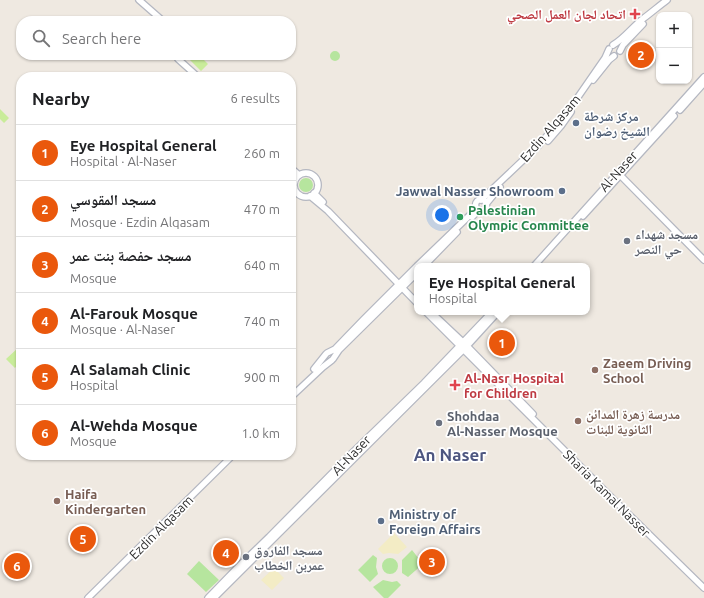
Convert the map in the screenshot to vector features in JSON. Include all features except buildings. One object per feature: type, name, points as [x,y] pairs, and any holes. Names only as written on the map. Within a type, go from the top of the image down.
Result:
[{"type":"main road","points":[[138,0],[158,16]]},
{"type":"main road","name":"Ezdin Alqasam","points":[[477,209],[476,202],[481,200],[539,145],[563,118],[611,47],[644,17],[667,0]]},
{"type":"main road","name":"Ezdin Alqasam","points":[[620,50],[623,44],[648,19],[650,14]]},
{"type":"main road","points":[[618,46],[620,50],[619,54],[614,56],[611,54],[611,47],[618,46]]},
{"type":"main road","name":"Ezdin Alqasam","points":[[427,263],[477,209],[485,209],[486,204],[497,190],[542,147],[561,126],[592,81],[614,56]]},
{"type":"main road","points":[[188,72],[177,61],[191,72]]},
{"type":"main road","name":"Al-Naser","points":[[537,263],[704,77]]},
{"type":"main road","name":"Al-Naser","points":[[542,263],[704,83]]},
{"type":"main road","points":[[296,180],[299,175],[307,173],[314,177],[317,185],[312,194],[303,196],[296,191]]},
{"type":"main road","points":[[621,176],[704,260]]},
{"type":"main road","points":[[312,194],[414,295]]},
{"type":"main road","points":[[481,200],[486,204]]},
{"type":"main road","points":[[420,263],[477,209]]},
{"type":"main road","points":[[296,391],[323,366],[332,360],[339,350],[402,285],[414,270]]},
{"type":"main road","points":[[296,387],[319,365],[327,354],[335,349],[364,319],[414,275]]},
{"type":"main road","points":[[402,285],[414,299]]},
{"type":"main road","name":"Sharia Kamal Nasser","points":[[429,315],[463,346],[704,583]]},
{"type":"main road","name":"Sharia Kamal Nasser","points":[[434,315],[654,540],[704,588]]},
{"type":"main road","name":"Al-Naser","points":[[214,598],[463,346],[489,315]]},
{"type":"main road","name":"Al-Naser","points":[[208,598],[352,453],[495,315]]},
{"type":"main road","points":[[327,354],[332,353],[334,355],[332,360]]},
{"type":"main road","name":"Ezdin Alqasam","points":[[87,598],[225,460]]},
{"type":"main road","name":"Ezdin Alqasam","points":[[87,598],[228,460]]},
{"type":"green space","points":[[333,51],[337,51],[339,52],[339,60],[333,61],[330,58],[330,54]]},
{"type":"green space","points":[[190,60],[204,60],[208,64],[201,71]]},
{"type":"green space","points":[[0,109],[9,118],[4,123],[0,119]]},
{"type":"green space","points":[[303,178],[309,178],[313,182],[313,188],[309,192],[303,192],[299,188],[299,182]]},
{"type":"green space","points":[[16,350],[15,368],[6,359]]},
{"type":"green space","points":[[412,550],[423,564],[408,577],[402,573],[402,560]]},
{"type":"green space","points":[[373,555],[377,558],[376,567],[378,574],[370,582],[358,570]]},
{"type":"green space","points":[[390,558],[397,563],[398,566],[393,573],[390,574],[383,569],[382,566],[387,559]]},
{"type":"green space","points":[[199,561],[219,580],[206,592],[187,574]]},
{"type":"green space","points":[[383,580],[392,582],[397,581],[401,585],[388,598],[384,598],[373,587]]},
{"type":"sand","points":[[394,533],[407,547],[398,554],[383,554],[378,549]]},
{"type":"sand","points":[[274,568],[284,578],[272,590],[261,580]]},
{"type":"place","name":"اتحاد لجان العمل الصحي","points":[[635,14]]},
{"type":"place","name":"مسجد المقوسي","points":[[641,55]]},
{"type":"place","name":"مركز شرطة الشيخ رضوان","points":[[576,123]]},
{"type":"place","name":"Jawwal Nasser Showroom","points":[[562,191]]},
{"type":"place","name":"Palestinian Olympic Committee","points":[[460,217]]},
{"type":"place","name":"مسجد شهداء حي النصر","points":[[627,241]]},
{"type":"place","name":"Eye Hospital General","points":[[502,343]]},
{"type":"place","name":"Zaeem Driving School","points":[[595,370]]},
{"type":"place","name":"Al-Nasr Hospital for Children","points":[[455,385]]},
{"type":"place","name":"مدرسة زهرة المدائن الثانوية للبنات","points":[[578,421]]},
{"type":"place","name":"Shohdaa Al-Nasser Mosque","points":[[439,423]]},
{"type":"place","name":"Haifa Kindergarten","points":[[57,501]]},
{"type":"place","name":"Ministry of Foreign Affairs","points":[[381,521]]},
{"type":"place","name":"Al Salamah Clinic","points":[[83,539]]},
{"type":"place","name":"Al-Farouk Mosque","points":[[226,553]]},
{"type":"place","name":"مسجد الفاروق عمربن الخطاب","points":[[246,557]]},
{"type":"place","name":"مسجد حفصة بنت عمر","points":[[432,562]]},
{"type":"place","name":"Al-Wehda Mosque","points":[[17,566]]},
{"type":"district","name":"An Naser","points":[[450,454]]}]
